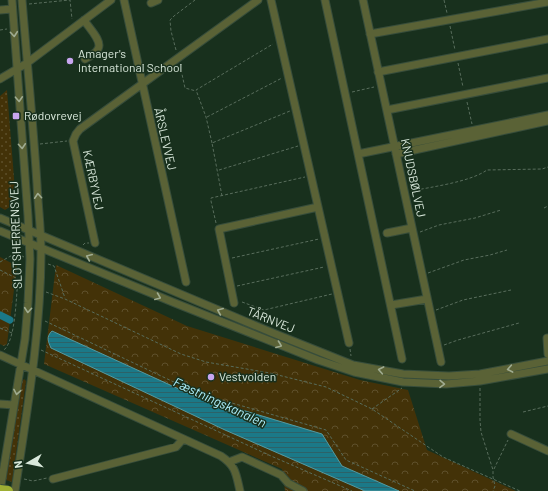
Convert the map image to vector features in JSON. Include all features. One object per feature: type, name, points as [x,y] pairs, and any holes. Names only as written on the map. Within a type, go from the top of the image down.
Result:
[{"type":"highway","points":[[0,490],[8,491]]},
{"type":"street","name":"SLOTSHERRENSVEJ","points":[[0,490],[21,365],[28,303],[29,243],[12,0]]},
{"type":"street","points":[[0,78],[27,63],[111,0]]},
{"type":"street","name":"ÅRSLEVVEJ","points":[[124,0],[186,282]]},
{"type":"street","name":"KÆRBYVEJ","points":[[95,243],[73,141],[76,134],[80,129],[258,0]]},
{"type":"street","points":[[271,0],[349,343]]},
{"type":"street","points":[[325,0],[402,359]]},
{"type":"street","name":"KNUDSBØLVEJ","points":[[363,0],[441,362]]},
{"type":"street","points":[[370,34],[548,2]]},
{"type":"street","name":"SLOTSHERRENSVEJ","points":[[15,491],[33,370],[40,289],[41,248],[22,3]]},
{"type":"street","points":[[0,10],[12,9]]},
{"type":"street","points":[[84,20],[99,45],[98,50],[85,59]]},
{"type":"street","points":[[378,72],[548,39]]},
{"type":"street","points":[[387,110],[548,78]]},
{"type":"street","points":[[395,150],[473,130],[548,115]]},
{"type":"street","points":[[358,154],[395,150],[548,121]]},
{"type":"street","points":[[234,301],[219,229],[318,207]]},
{"type":"street","name":"TÅRNVEJ","points":[[0,218],[353,365],[403,374],[449,376],[487,373],[548,361]]},
{"type":"street","name":"TÅRNVEJ","points":[[0,231],[318,360],[354,372],[403,382],[446,384],[480,381],[548,369]]},
{"type":"street","points":[[387,233],[413,231]]},
{"type":"street","points":[[391,306],[427,299]]},
{"type":"street","points":[[547,338],[548,354]]},
{"type":"street","points":[[2,353],[21,365],[221,456],[229,462],[236,471],[240,491]]},
{"type":"street","points":[[0,404],[14,405]]},
{"type":"street","points":[[511,434],[548,450]]},
{"type":"street","points":[[52,479],[176,447],[183,439]]},
{"type":"street","points":[[229,462],[242,457],[281,475],[288,482],[303,491]]},
{"type":"path","points":[[22,3],[70,0],[74,28]]},
{"type":"path","points":[[195,0],[170,20],[171,31],[185,88],[197,91]]},
{"type":"path","points":[[444,0],[473,130]]},
{"type":"path","points":[[197,91],[196,90],[281,39]]},
{"type":"path","points":[[206,117],[288,75]]},
{"type":"path","points":[[345,93],[381,86]]},
{"type":"path","points":[[197,91],[206,117],[212,142],[222,196]]},
{"type":"path","points":[[212,142],[296,109]]},
{"type":"path","points":[[34,144],[73,141]]},
{"type":"path","points":[[218,170],[304,144]]},
{"type":"path","points":[[404,192],[461,181],[483,173],[487,170],[542,169],[548,167]]},
{"type":"path","points":[[219,229],[217,229],[211,198],[311,176]]},
{"type":"path","points":[[544,208],[548,206]]},
{"type":"path","points":[[413,231],[475,218],[502,210]]},
{"type":"path","points":[[225,259],[325,237]]},
{"type":"path","points":[[77,251],[85,243],[95,243]]},
{"type":"path","points":[[422,275],[464,260],[507,250]]},
{"type":"path","points":[[231,287],[332,266]]},
{"type":"path","points":[[0,270],[18,279],[12,334],[8,347],[2,353]]},
{"type":"path","points":[[40,289],[65,299],[181,354],[206,362],[270,373],[326,387],[372,409],[443,457],[520,491]]},
{"type":"path","points":[[430,311],[443,308],[463,300],[511,290]]},
{"type":"path","points":[[234,301],[264,310],[338,293]]},
{"type":"path","points":[[38,318],[197,393],[326,430],[346,460],[415,491]]},
{"type":"path","points":[[438,348],[458,340],[519,323]]},
{"type":"path","points":[[0,328],[12,334]]},
{"type":"path","points":[[349,343],[353,365]]},
{"type":"path","points":[[35,347],[271,456],[352,491]]},
{"type":"path","points":[[480,381],[481,432],[493,470],[495,486],[493,491]]},
{"type":"path","points":[[372,409],[403,388],[403,382]]},
{"type":"path","points":[[523,412],[548,406]]},
{"type":"path","points":[[493,470],[511,434]]},
{"type":"path","points":[[17,477],[33,481],[50,477],[52,479]]},
{"type":"green space","points":[[7,90],[16,203],[5,210],[0,207],[0,96]]},
{"type":"green space","points":[[0,257],[17,266],[7,344],[4,346],[0,344]]},
{"type":"green space","name":"Vestvolden","points":[[56,265],[187,326],[360,380],[408,390],[427,450],[516,491],[285,491],[282,469],[44,364]]},
{"type":"green space","points":[[24,379],[26,381],[12,482],[6,480],[22,381]]},
{"type":"water","points":[[52,331],[192,395],[322,434],[342,466],[399,491],[365,491],[225,430],[51,348],[48,339]]},
{"type":"waterway","name":"Fæstningskanalen","points":[[0,315],[10,320]]},
{"type":"place","name":"Amager's International School","points":[[70,61]]},
{"type":"place","name":"Rødovrevej","points":[[16,116]]},
{"type":"place","name":"Vestvolden","points":[[211,377]]}]
